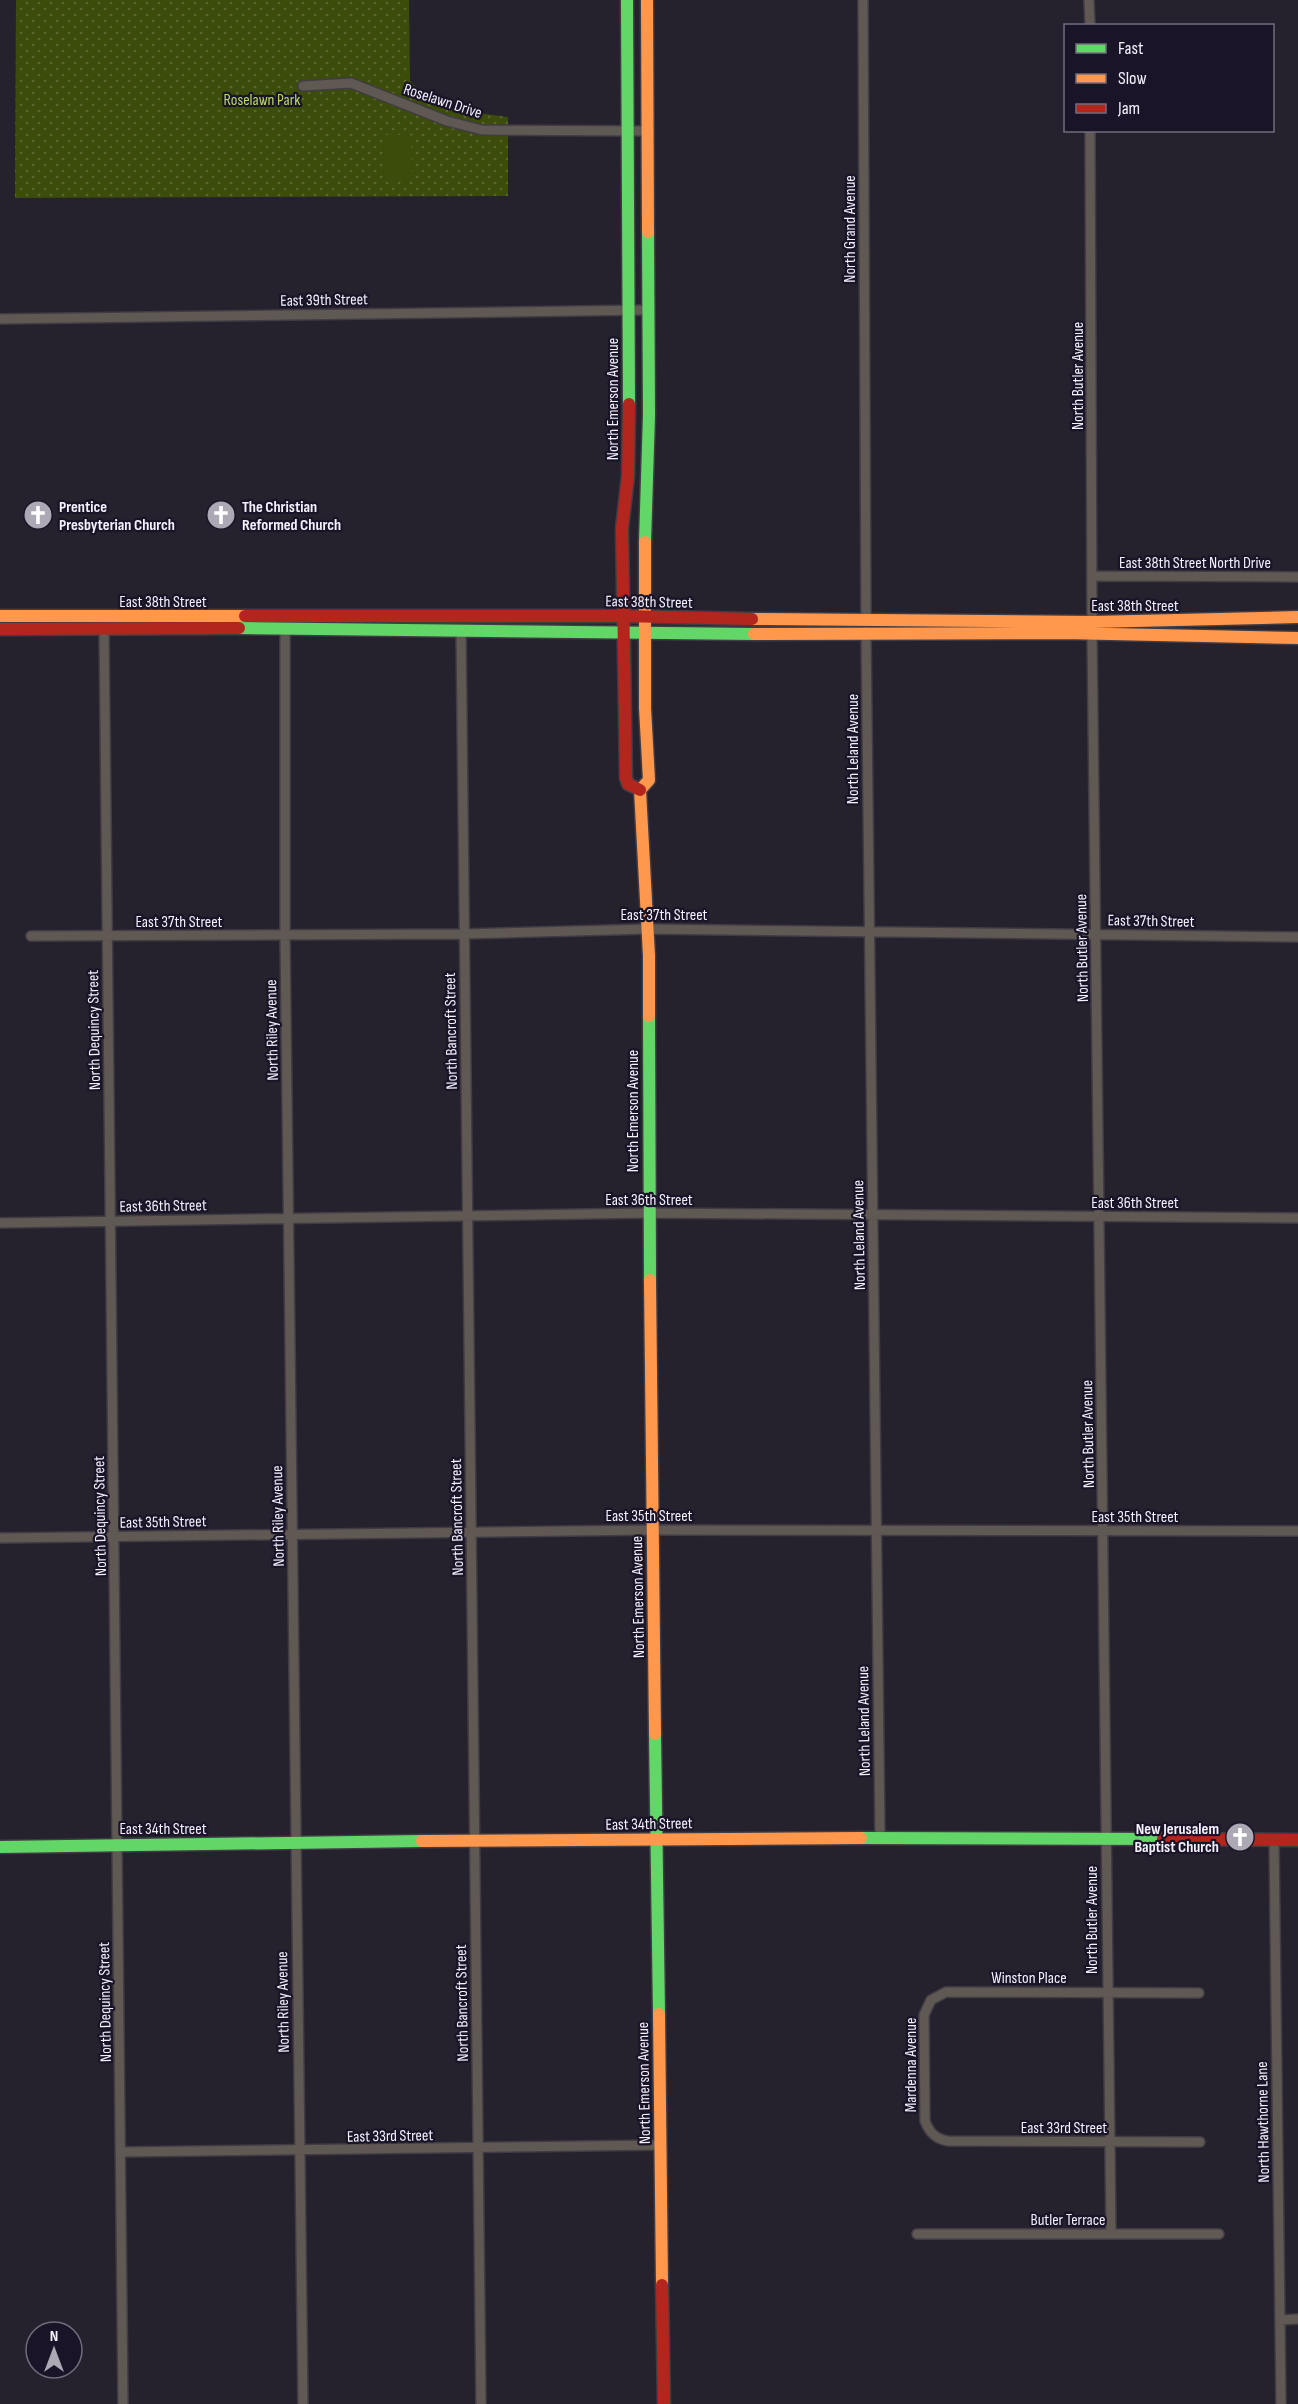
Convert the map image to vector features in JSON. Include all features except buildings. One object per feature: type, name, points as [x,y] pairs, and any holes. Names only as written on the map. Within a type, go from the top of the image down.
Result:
[{"type":"main road","name":"North Emerson Avenue","points":[[627,0],[629,438],[622,528],[622,632],[626,778],[628,784],[640,790]]},
{"type":"main road","name":"North Emerson Avenue","points":[[646,0],[648,434],[644,617],[649,780],[640,790],[648,929],[664,2404]]},
{"type":"main road","name":"East 38th Street","points":[[0,616],[622,616],[866,619],[1298,638]]},
{"type":"main road","name":"East 38th Street","points":[[0,629],[285,628],[522,633],[755,634],[1092,628],[1298,616]]},
{"type":"main road","name":"East 34th Street","points":[[0,1847],[880,1838],[1298,1840]]},
{"type":"street","name":"North Grand Avenue","points":[[863,0],[866,619]]},
{"type":"street","points":[[1089,0],[1090,24]]},
{"type":"street","name":"Roselawn Drive","points":[[303,86],[351,83],[447,121],[482,130],[648,130]]},
{"type":"street","name":"North Butler Avenue","points":[[1090,132],[1092,628],[1111,2234]]},
{"type":"street","name":"East 39th Street","points":[[0,319],[648,310]]},
{"type":"street","name":"East 38th Street North Drive","points":[[1092,576],[1298,577]]},
{"type":"street","name":"North Dequincy Street","points":[[104,628],[123,2404]]},
{"type":"street","name":"North Riley Avenue","points":[[285,628],[285,935],[303,2404]]},
{"type":"street","name":"North Bancroft Street","points":[[461,630],[481,2404]]},
{"type":"street","name":"North Leland Avenue","points":[[866,632],[880,1838]]},
{"type":"street","name":"East 37th Street","points":[[31,936],[464,934],[648,929],[1298,937]]},
{"type":"street","name":"East 36th Street","points":[[0,1222],[650,1213],[1298,1218]]},
{"type":"street","name":"East 35th Street","points":[[0,1538],[653,1530],[1298,1531]]},
{"type":"street","name":"North Hawthorne Lane","points":[[1274,1839],[1281,2404]]},
{"type":"street","name":"Winston Place","points":[[932,1998],[946,1992],[1199,1993]]},
{"type":"street","name":"Mardenna Avenue","points":[[931,2133],[925,2117],[924,2015],[926,2006],[932,1998]]},
{"type":"street","name":"East 33rd Street","points":[[931,2133],[948,2141],[1200,2142]]},
{"type":"street","name":"East 33rd Street","points":[[120,2152],[661,2145]]},
{"type":"street","name":"Butler Terrace","points":[[918,2234],[1219,2234]]},
{"type":"street","points":[[1280,2320],[1298,2319]]},
{"type":"green space","name":"Roselawn Park","points":[[16,0],[409,0],[410,81],[423,94],[448,109],[508,117],[508,196],[15,198]]},
{"type":"green space","points":[[383,135],[411,135],[412,181],[384,182]]},
{"type":"traffic: fast","points":[[627,0],[629,404]]},
{"type":"traffic: fast","points":[[645,542],[649,415],[648,232]]},
{"type":"traffic: fast","points":[[239,628],[754,634]]},
{"type":"traffic: fast","points":[[649,1016],[650,1280]]},
{"type":"traffic: fast","points":[[655,1734],[659,2014]]},
{"type":"traffic: fast","points":[[861,1838],[1163,1839]]},
{"type":"traffic: fast","points":[[0,1847],[422,1841]]},
{"type":"traffic: slow","points":[[647,0],[648,232]]},
{"type":"traffic: slow","points":[[645,542],[645,708],[649,780],[640,790],[649,956],[649,1016]]},
{"type":"traffic: slow","points":[[0,616],[245,616]]},
{"type":"traffic: slow","points":[[752,619],[1092,622],[1298,617]]},
{"type":"traffic: slow","points":[[754,634],[1064,633],[1298,638]]},
{"type":"traffic: slow","points":[[650,1280],[655,1734]]},
{"type":"traffic: slow","points":[[422,1841],[861,1838]]},
{"type":"traffic: slow","points":[[659,2014],[662,2285]]},
{"type":"traffic: jam","points":[[629,404],[628,476],[622,528],[626,778],[628,784],[640,790]]},
{"type":"traffic: jam","points":[[245,616],[622,616],[752,619]]},
{"type":"traffic: jam","points":[[0,629],[239,628]]},
{"type":"traffic: jam","points":[[1163,1839],[1298,1840]]},
{"type":"traffic: jam","points":[[662,2285],[664,2404]]},
{"type":"place","name":"Prentice Presbyterian Church","points":[[38,515]]},
{"type":"place","name":"The Christian Reformed Church","points":[[221,515]]},
{"type":"place","name":"New Jerusalem Baptist Church","points":[[1240,1837]]}]
